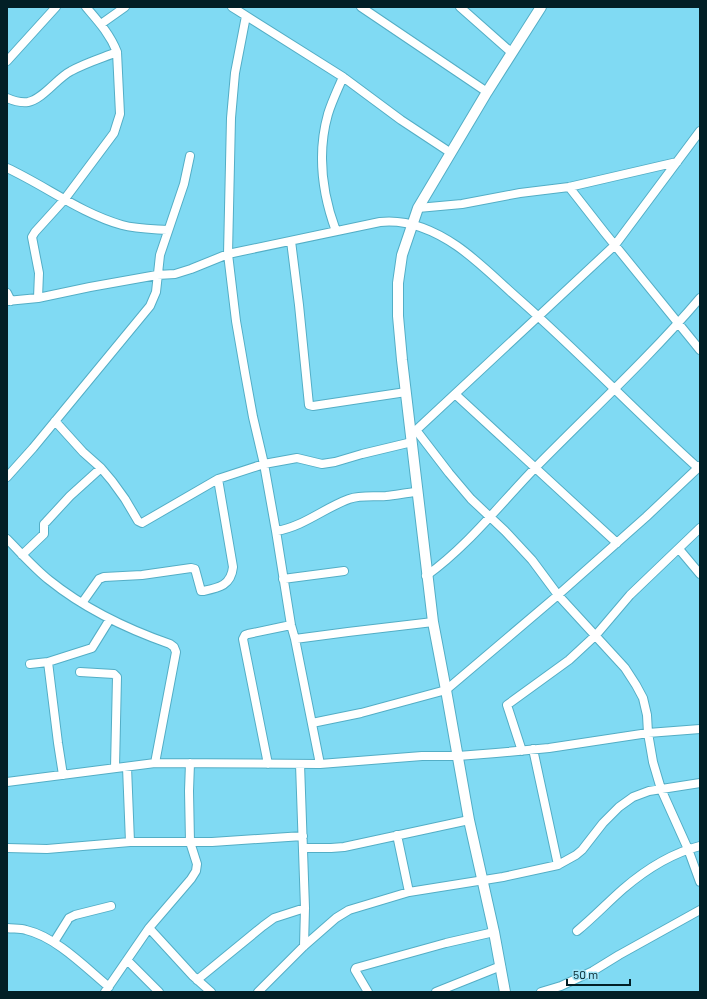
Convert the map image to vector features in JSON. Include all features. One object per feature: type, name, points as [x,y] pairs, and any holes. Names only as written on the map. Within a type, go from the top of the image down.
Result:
[{"type":"street","points":[[7,61],[56,7]]},
{"type":"street","points":[[38,298],[39,273],[32,237],[64,200],[114,133],[120,114],[117,52],[113,42],[101,24],[86,7]]},
{"type":"street","points":[[101,24],[125,7]]},
{"type":"street","points":[[232,7],[343,76],[401,120],[451,153]]},
{"type":"street","points":[[361,7],[487,92]]},
{"type":"street","points":[[460,7],[512,53]]},
{"type":"street","points":[[505,992],[494,932],[469,820],[426,576],[416,492],[413,436],[406,392],[398,316],[398,283],[402,255],[418,208],[487,92],[541,7]]},
{"type":"street","points":[[246,16],[235,73],[231,118],[228,254],[243,366],[264,464],[291,625],[320,764]]},
{"type":"street","points":[[7,98],[14,101],[29,102],[72,70],[117,52]]},
{"type":"street","points":[[336,231],[329,212],[325,193],[322,170],[322,150],[328,112],[343,76]]},
{"type":"street","points":[[55,421],[83,452],[101,468],[125,499],[138,521],[142,523],[218,479],[264,464],[298,458],[322,464],[335,462],[413,436],[455,394],[614,245],[700,131]]},
{"type":"street","points":[[7,477],[150,306],[156,292],[160,255],[167,230],[184,184],[190,156]]},
{"type":"street","points":[[418,208],[462,204],[520,193],[569,187],[676,162]]},
{"type":"street","points":[[7,168],[88,212],[134,227],[167,230]]},
{"type":"street","points":[[569,187],[614,245],[679,322],[700,350]]},
{"type":"street","points":[[8,298],[38,298],[157,275],[175,274],[228,254],[390,221],[412,225],[433,232],[456,245],[471,257],[538,316],[614,390],[699,467],[617,543],[446,690],[361,713],[312,724]]},
{"type":"street","points":[[291,242],[309,405],[313,406],[406,392]]},
{"type":"street","points":[[426,576],[446,562],[536,467],[614,390],[700,298]]},
{"type":"street","points":[[455,394],[617,543]]},
{"type":"street","points":[[413,436],[532,560],[558,595],[625,668],[636,685],[643,698],[647,715],[648,733],[653,762],[661,789],[688,849],[700,882]]},
{"type":"street","points":[[22,555],[44,534],[44,524],[70,496],[101,468]]},
{"type":"street","points":[[82,603],[99,579],[104,576],[142,575],[191,568],[195,569],[201,590],[203,591],[222,587],[233,572],[233,567],[218,479]]},
{"type":"street","points":[[276,531],[287,530],[335,504],[350,499],[361,496],[385,496],[416,492]]},
{"type":"street","points":[[522,750],[507,705],[569,660],[596,635],[630,596],[700,528]]},
{"type":"street","points":[[7,540],[49,580],[82,603],[140,634],[170,644],[174,647],[176,652],[155,763]]},
{"type":"street","points":[[679,549],[700,574]]},
{"type":"street","points":[[283,579],[344,571]]},
{"type":"street","points":[[30,664],[48,662],[92,648],[110,619]]},
{"type":"street","points":[[295,639],[433,622]]},
{"type":"street","points":[[268,764],[243,639],[248,634],[291,625]]},
{"type":"street","points":[[48,662],[63,775]]},
{"type":"street","points":[[80,672],[114,674],[117,677],[115,768]]},
{"type":"street","points":[[7,782],[155,763],[320,764],[422,756],[458,756],[533,750],[648,733],[700,729]]},
{"type":"street","points":[[533,750],[558,865]]},
{"type":"street","points":[[7,928],[25,929],[54,942],[107,990],[149,928],[191,879],[196,871],[197,864],[190,842],[190,763]]},
{"type":"street","points":[[300,764],[304,836],[304,946]]},
{"type":"street","points":[[127,767],[130,842]]},
{"type":"street","points":[[258,992],[304,946],[336,918],[349,910],[409,892],[482,879],[503,877],[558,865],[576,856],[603,823],[619,807],[634,797],[661,789],[700,783]]},
{"type":"street","points":[[303,848],[344,847],[469,820]]},
{"type":"street","points":[[397,835],[409,892]]},
{"type":"street","points":[[7,848],[47,849],[130,842],[212,842],[304,836]]},
{"type":"street","points":[[577,931],[640,875],[688,849],[700,846]]},
{"type":"street","points":[[54,942],[69,918],[75,915],[111,906]]},
{"type":"street","points":[[197,980],[274,918],[305,908]]},
{"type":"street","points":[[541,992],[561,986],[593,971],[700,910]]},
{"type":"street","points":[[149,928],[197,980],[211,992]]},
{"type":"street","points":[[368,992],[355,970],[356,968],[446,943],[494,932]]},
{"type":"street","points":[[127,960],[159,992]]},
{"type":"street","points":[[436,992],[501,966]]}]
